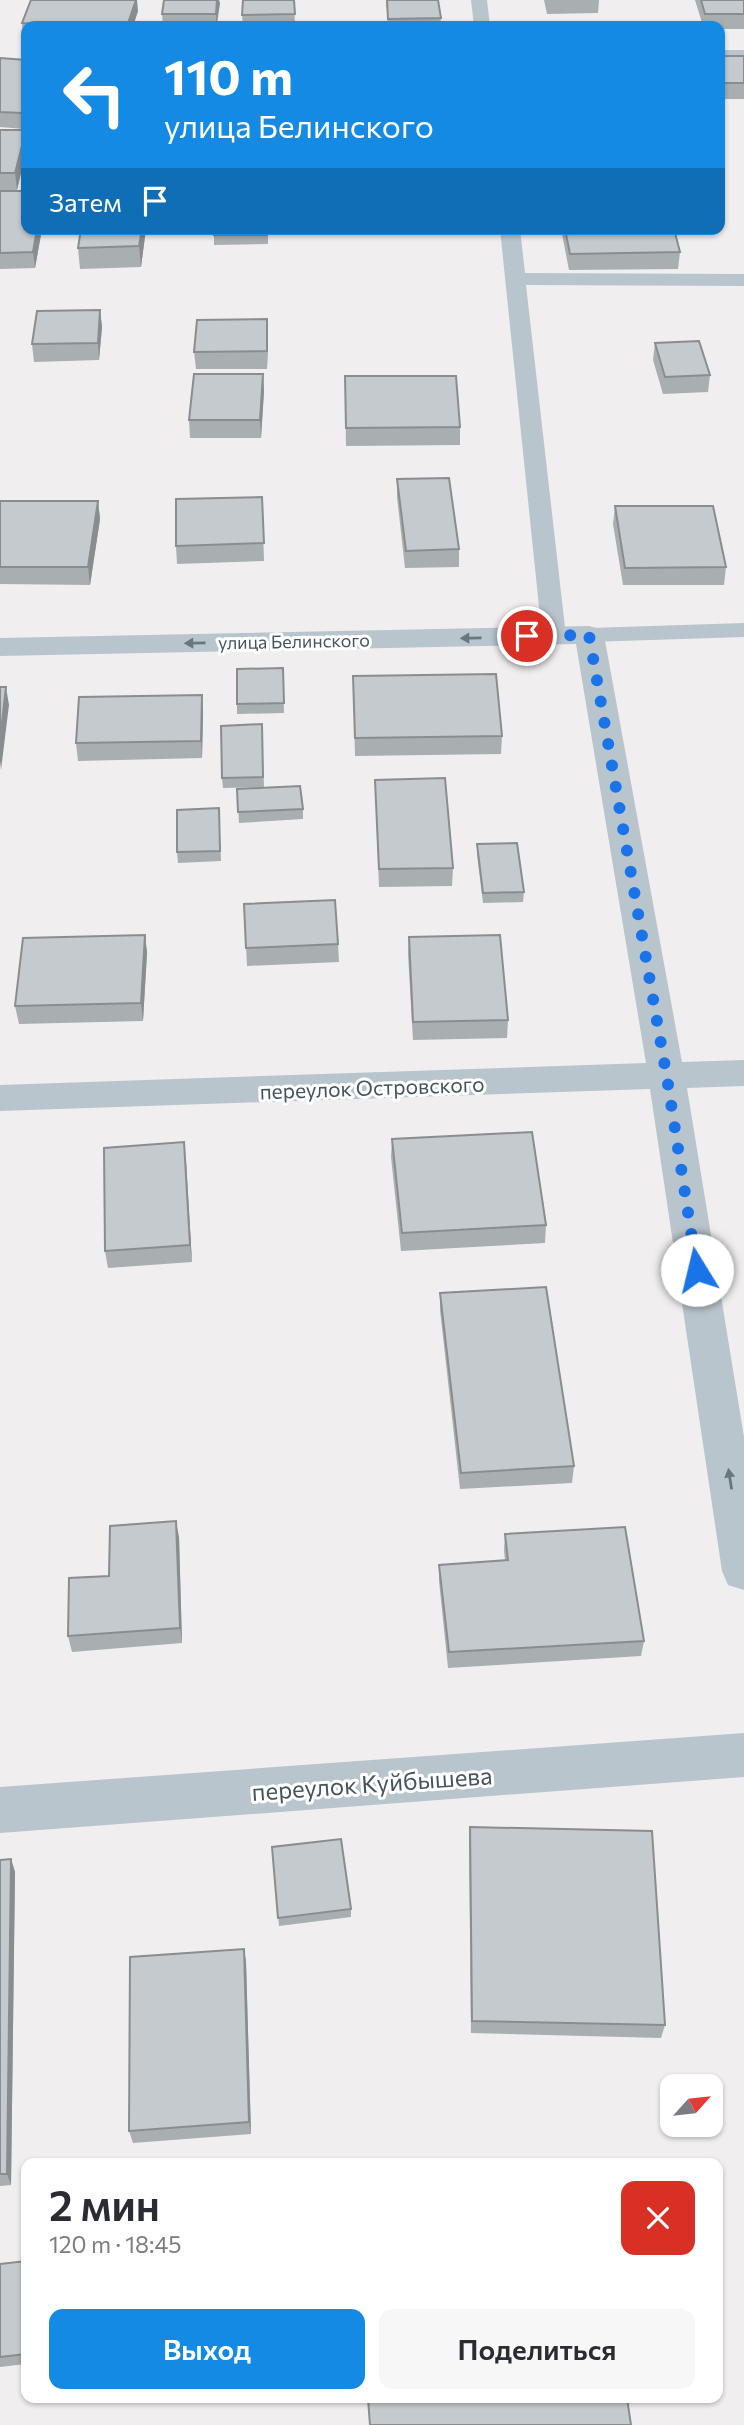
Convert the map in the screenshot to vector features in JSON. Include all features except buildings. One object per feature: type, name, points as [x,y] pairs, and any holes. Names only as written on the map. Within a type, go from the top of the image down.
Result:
[{"type":"street","name":"улица Белинского","points":[[0,647],[589,635]]},
{"type":"street","points":[[589,635],[667,1078],[744,1571]]},
{"type":"street","name":"переулок Островского","points":[[0,1098],[667,1078],[744,1073]]},
{"type":"street","name":"переулок Куйбышева","points":[[0,1810],[744,1755]]},
{"type":"lane","points":[[480,0],[482,21]]},
{"type":"lane","points":[[725,55],[744,55]]},
{"type":"lane","points":[[511,235],[554,636]]},
{"type":"lane","points":[[517,279],[744,280]]},
{"type":"lane","points":[[589,635],[744,630]]},
{"type":"route","points":[[527,636],[589,635],[667,1078],[697,1270]]}]
